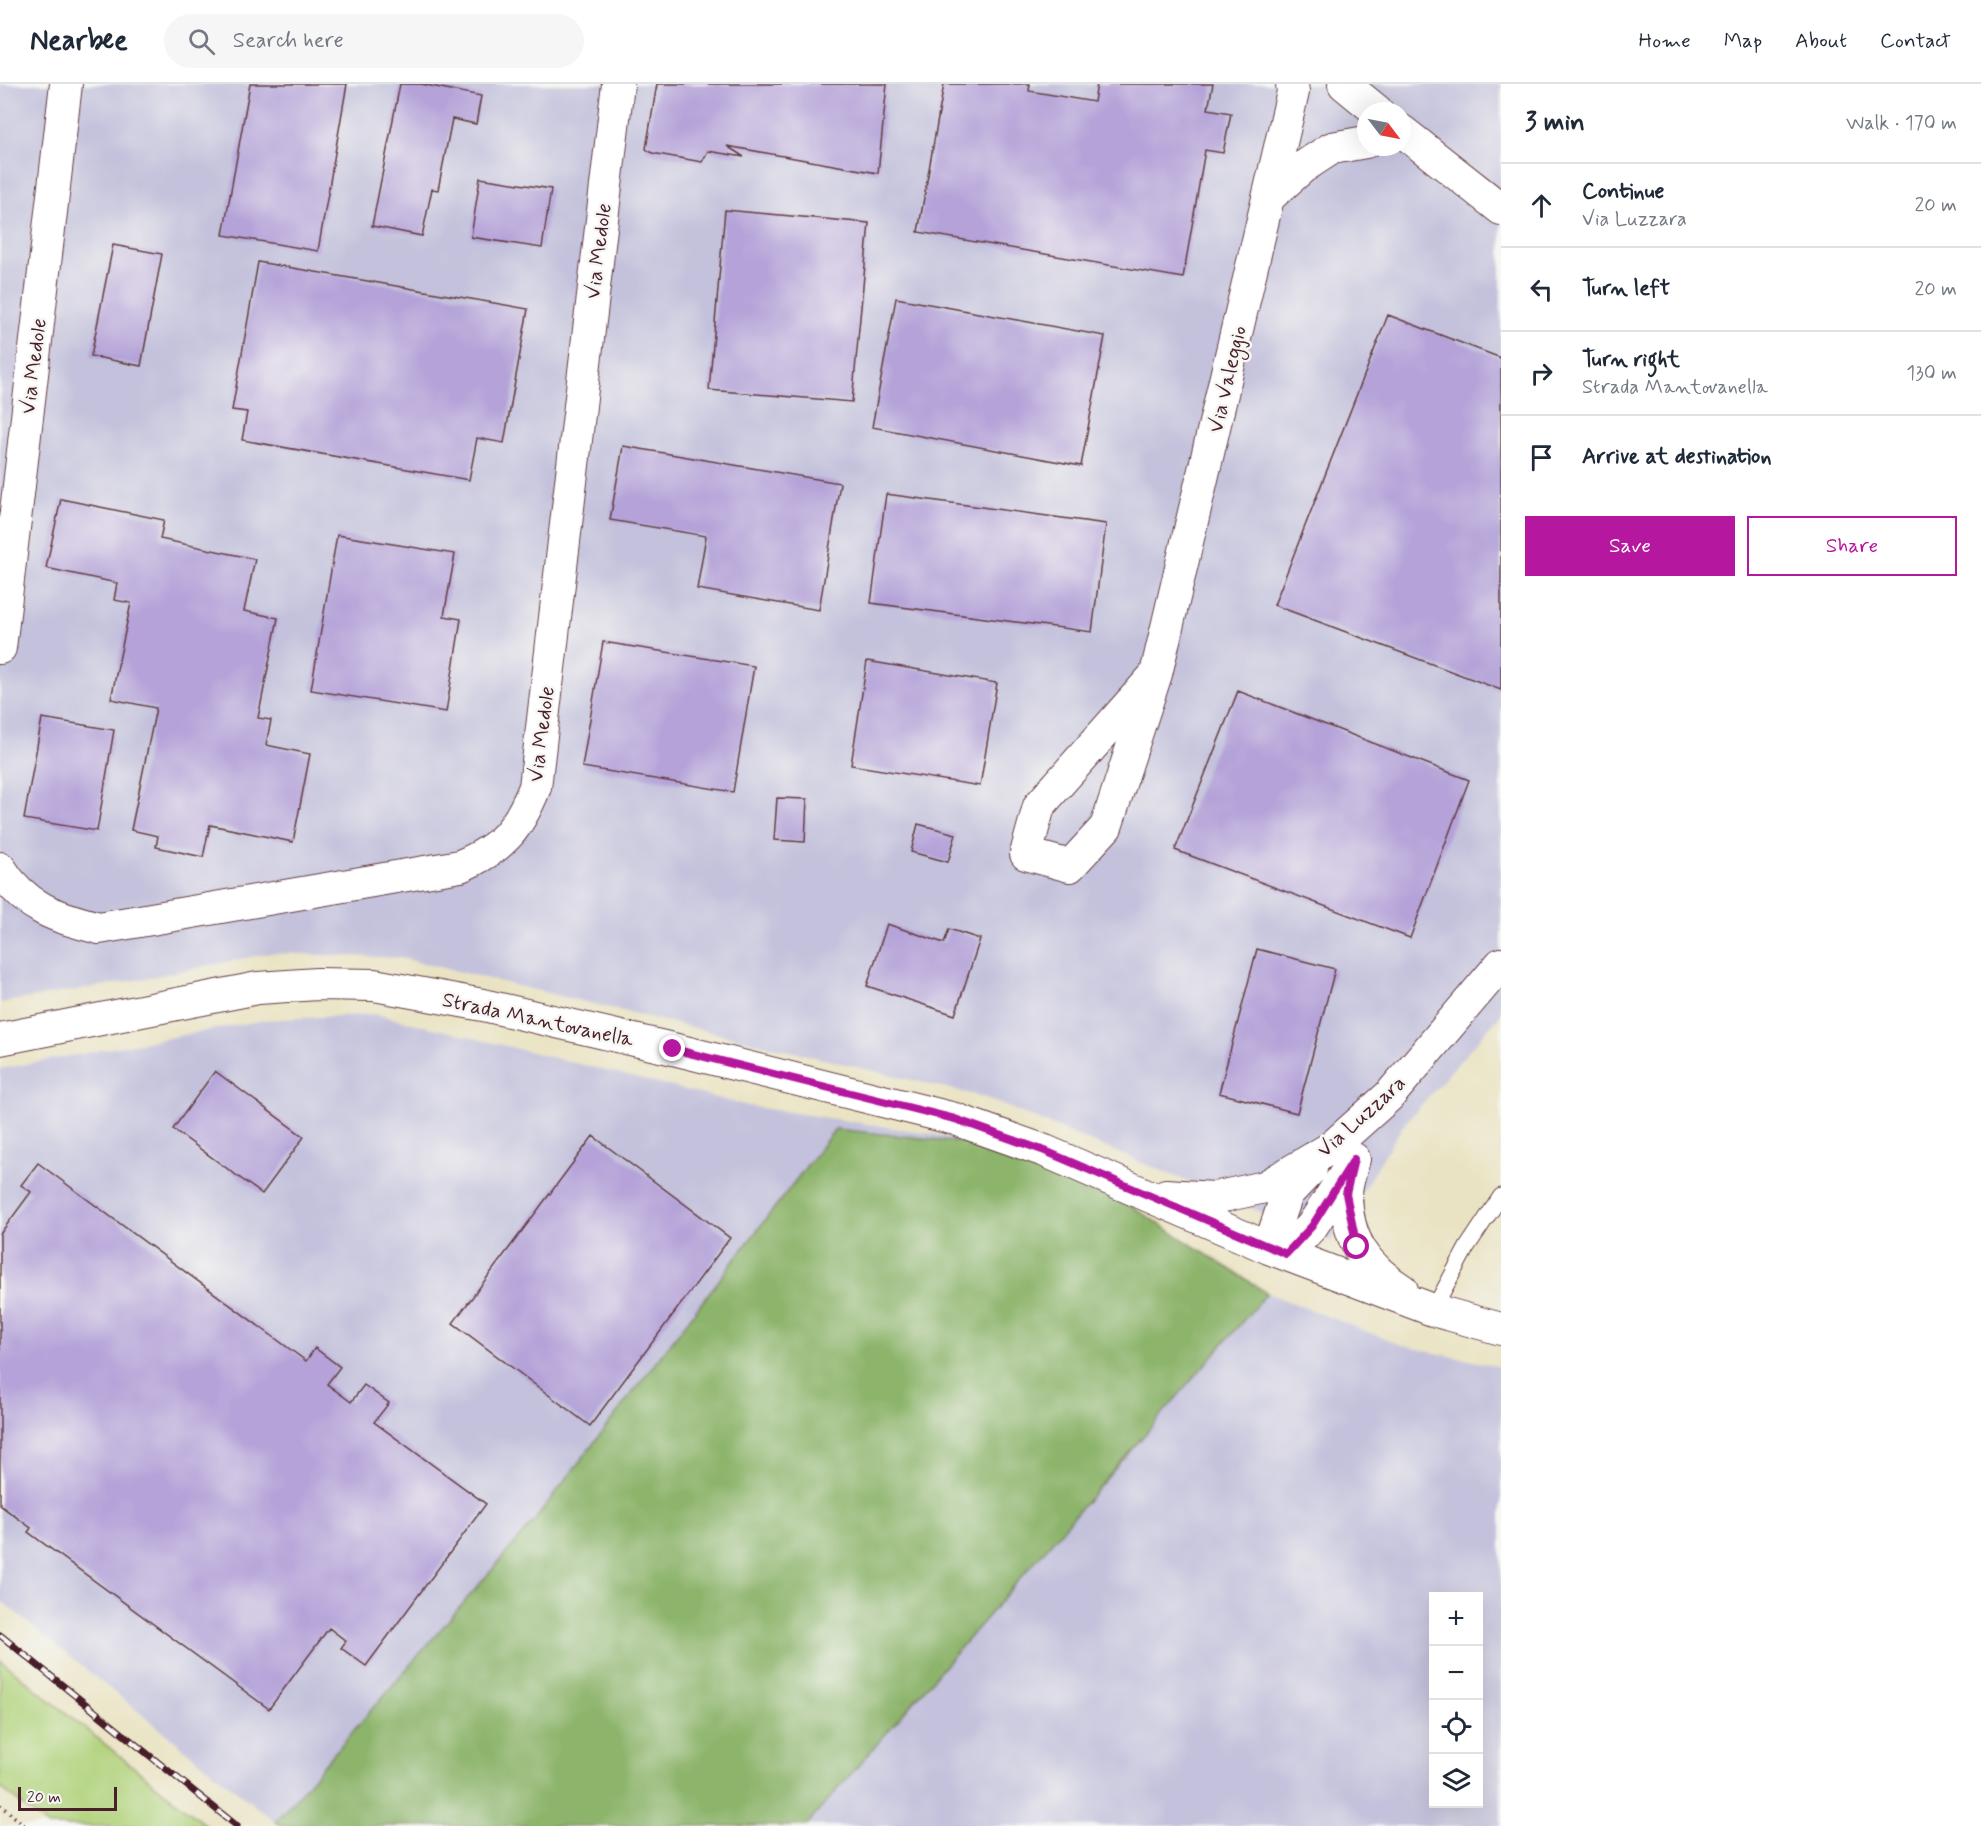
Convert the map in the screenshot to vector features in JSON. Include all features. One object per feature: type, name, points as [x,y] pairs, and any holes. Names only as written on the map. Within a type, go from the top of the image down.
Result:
[{"type":"street","name":"Via Medole","points":[[0,648],[66,84]]},
{"type":"street","name":"Via Medole","points":[[0,868],[7,880],[32,904],[61,919],[99,928],[460,866],[484,856],[505,840],[524,815],[535,787],[618,84]]},
{"type":"street","name":"Via Valeggio","points":[[1156,674],[1039,806],[1026,854],[1070,866],[1106,827],[1156,674],[1270,196],[1293,92],[1292,84]]},
{"type":"street","points":[[1344,84],[1366,102]]},
{"type":"street","points":[[1411,139],[1501,209]]},
{"type":"street","points":[[1270,196],[1303,167],[1332,148],[1357,144]]},
{"type":"street","name":"Via Luzzara","points":[[1143,1193],[1214,1198],[1265,1187],[1343,1153],[1501,964]]},
{"type":"street","name":"Strada Mantovanella","points":[[0,1040],[258,988],[316,984],[374,986],[483,1005],[955,1119],[1045,1151],[1277,1251],[1433,1310],[1501,1329]]},
{"type":"street","points":[[1277,1251],[1276,1220],[1287,1194],[1343,1153]]},
{"type":"street","name":"Via Luzzara","points":[[1343,1153],[1346,1194],[1357,1247],[1382,1276],[1433,1310]]},
{"type":"lane","points":[[1433,1310],[1467,1247],[1501,1196]]},
{"type":"path","points":[[0,1805],[25,1826]]},
{"type":"shaded area","points":[[0,84],[1501,84],[1501,1014],[1402,1127],[1331,1241],[983,1097],[401,958],[271,953],[126,982],[0,1003]]},
{"type":"shaded area","points":[[376,1014],[749,1106],[1045,1151],[534,1521],[275,1822],[0,1600],[0,1069],[264,1020]]},
{"type":"shaded area","points":[[1267,1293],[1404,1346],[1501,1367],[1501,1826],[806,1826]]},
{"type":"green space","points":[[835,1129],[1045,1151],[1267,1293],[806,1826],[282,1826],[275,1822],[534,1521]]},
{"type":"green space","points":[[0,1660],[207,1826],[48,1826],[0,1787]]},
{"type":"building","points":[[250,84],[347,84],[318,251],[223,235]]},
{"type":"building","points":[[400,84],[421,84],[481,96],[476,124],[452,119],[438,190],[432,189],[422,236],[372,226]]},
{"type":"building","points":[[657,84],[887,84],[878,173],[727,146],[744,157],[708,151],[702,162],[652,153],[646,149]]},
{"type":"building","points":[[944,84],[1030,84],[1029,91],[1094,102],[1097,84],[1213,84],[1208,109],[1231,113],[1223,153],[1205,150],[1183,278],[918,232]]},
{"type":"building","points":[[480,178],[551,189],[542,248],[471,237]]},
{"type":"building","points":[[725,210],[869,223],[852,402],[709,390]]},
{"type":"building","points":[[113,245],[162,254],[141,366],[91,356]]},
{"type":"building","points":[[258,262],[528,309],[504,443],[477,438],[469,480],[242,440],[247,412],[232,410]]},
{"type":"building","points":[[896,298],[1105,336],[1081,466],[872,427]]},
{"type":"building","points":[[1388,315],[1501,358],[1501,690],[1274,605]]},
{"type":"building","points":[[623,446],[840,483],[819,610],[697,589],[706,536],[610,520]]},
{"type":"building","points":[[886,494],[1106,524],[1092,632],[871,603]]},
{"type":"building","points":[[61,499],[164,520],[160,539],[255,559],[244,611],[278,618],[258,718],[271,720],[266,745],[310,754],[293,842],[210,825],[203,857],[156,847],[158,836],[131,830],[156,708],[111,699],[131,603],[114,600],[117,583],[46,568]]},
{"type":"building","points":[[337,535],[455,554],[444,616],[461,619],[446,712],[311,690]]},
{"type":"building","points":[[603,642],[754,666],[733,792],[582,767]]},
{"type":"building","points":[[867,661],[997,683],[980,786],[851,765]]},
{"type":"building","points":[[1238,691],[1469,780],[1410,938],[1175,850]]},
{"type":"building","points":[[42,718],[114,730],[97,831],[24,819]]},
{"type":"building","points":[[777,798],[807,799],[805,842],[774,840]]},
{"type":"building","points":[[918,824],[956,834],[948,862],[911,852]]},
{"type":"building","points":[[887,924],[944,943],[949,929],[980,939],[955,1015],[867,986]]},
{"type":"building","points":[[1257,949],[1335,969],[1297,1113],[1219,1093]]},
{"type":"building","points":[[215,1071],[304,1137],[262,1194],[173,1129]]},
{"type":"building","points":[[593,1136],[730,1238],[590,1426],[453,1323]]},
{"type":"building","points":[[38,1163],[306,1361],[315,1348],[340,1367],[327,1384],[351,1402],[364,1385],[389,1403],[374,1422],[486,1504],[366,1666],[341,1648],[346,1641],[329,1628],[269,1709],[28,1532],[31,1528],[0,1505],[0,1234],[31,1192],[21,1185]]},
{"type":"railway","points":[[0,1635],[237,1826]]},
{"type":"route","points":[[673,1049],[955,1119],[1045,1151],[1286,1254],[1312,1226],[1354,1159],[1346,1194],[1357,1247]]}]
